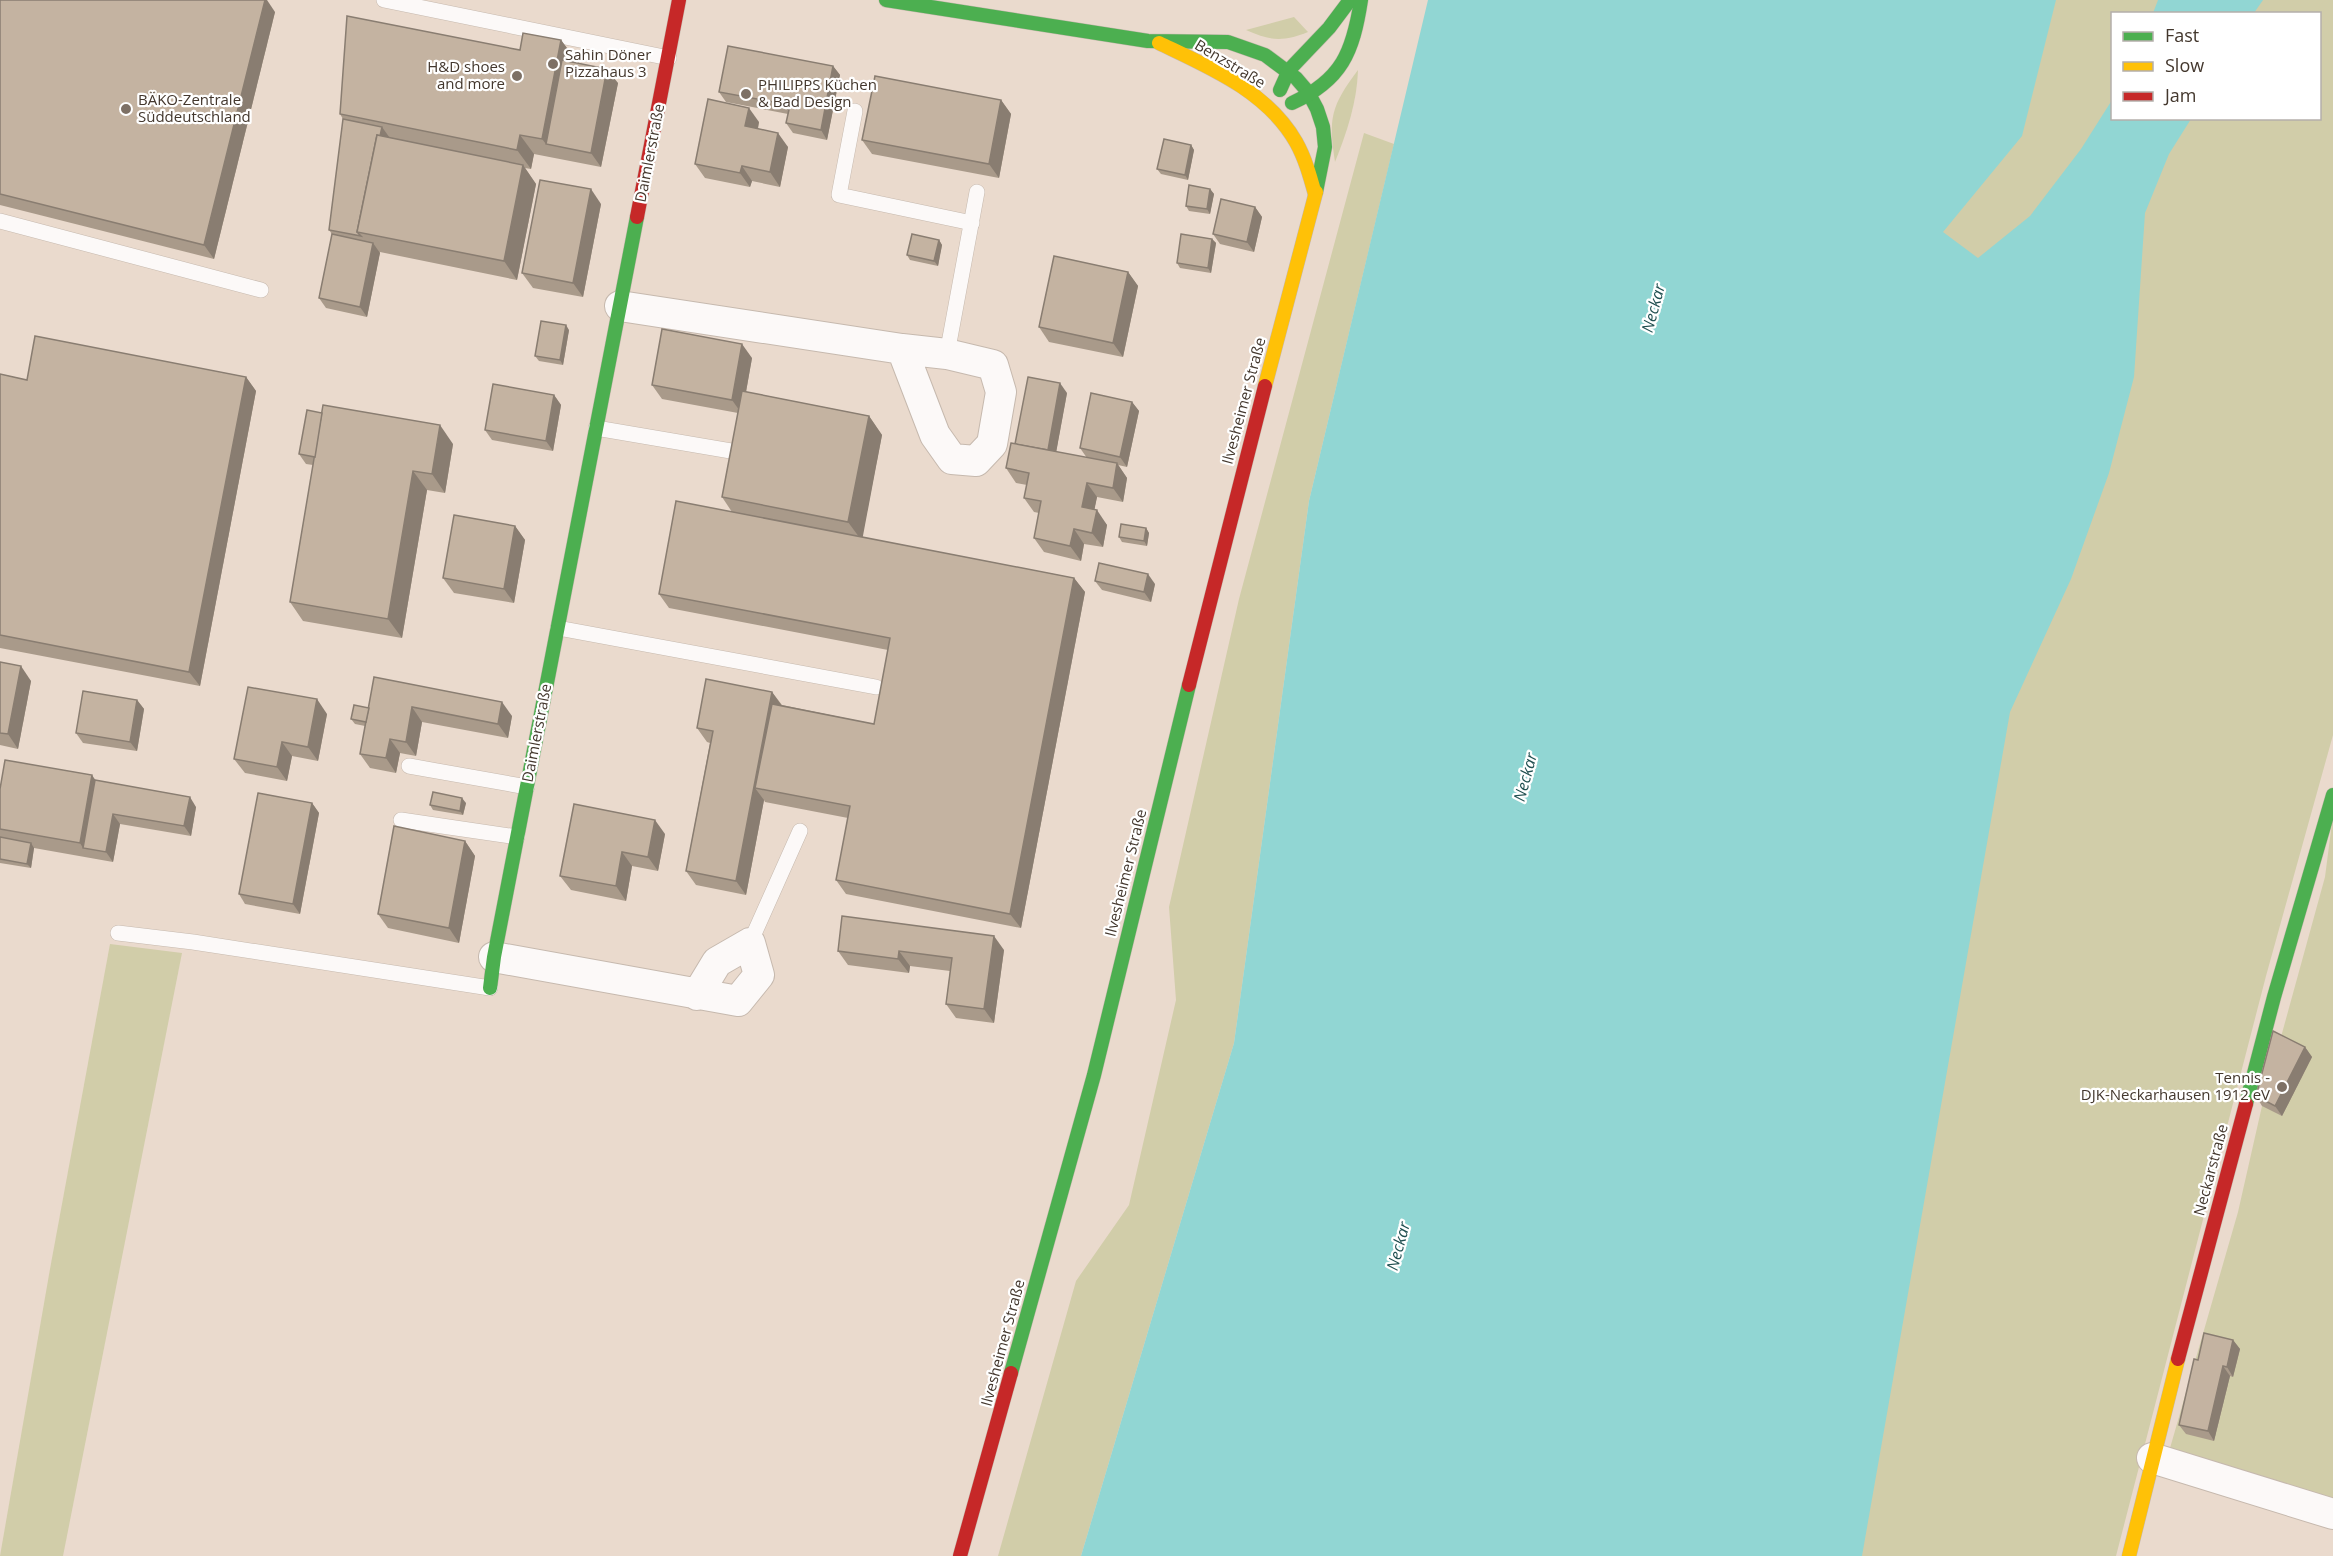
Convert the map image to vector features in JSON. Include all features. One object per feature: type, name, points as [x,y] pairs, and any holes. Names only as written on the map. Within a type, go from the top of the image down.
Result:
[{"type":"main road","name":"Daimlerstraße","points":[[490,987],[680,0]]},
{"type":"main road","name":"Benzstraße","points":[[886,0],[1155,41],[1203,39],[1229,42],[1270,56],[1289,70],[1311,96],[1322,121],[1325,149],[1315,196]]},
{"type":"main road","points":[[1272,111],[1289,70],[1329,28],[1350,0]]},
{"type":"main road","points":[[1272,111],[1311,96],[1331,79],[1351,50],[1357,34],[1362,0]]},
{"type":"main road","name":"Benzstraße","points":[[1155,41],[1220,74],[1245,89],[1272,111],[1295,140],[1307,166],[1315,196]]},
{"type":"main road","name":"Ilvesheimer Straße","points":[[960,1556],[1094,1075],[1228,525],[1315,196]]},
{"type":"main road","name":"Neckarstraße","points":[[2129,1556],[2152,1458],[2274,998],[2333,795]]},
{"type":"street","points":[[620,306],[947,354],[993,365],[1001,392],[992,444],[976,461],[952,459],[935,435],[902,349]]},
{"type":"street","points":[[494,957],[697,995],[738,1001],[759,975],[750,943],[717,962],[697,995]]},
{"type":"street","points":[[2152,1458],[2333,1514]]},
{"type":"lane","points":[[384,0],[669,58]]},
{"type":"lane","points":[[855,111],[839,195],[972,223]]},
{"type":"lane","points":[[947,354],[977,192]]},
{"type":"lane","points":[[0,221],[261,290]]},
{"type":"lane","points":[[596,428],[731,451]]},
{"type":"lane","points":[[558,628],[876,687]]},
{"type":"lane","points":[[410,766],[527,788]]},
{"type":"lane","points":[[400,820],[518,837]]},
{"type":"lane","points":[[750,943],[800,831]]},
{"type":"lane","points":[[118,933],[193,942],[490,987]]},
{"type":"shaded area","points":[[1653,0],[2333,0],[2333,735],[2266,976],[2116,1556],[1441,1556]]},
{"type":"shaded area","points":[[1294,17],[1308,32],[1277,39],[1246,30]]},
{"type":"shaded area","points":[[1358,70],[1351,117],[1335,162],[1332,134],[1334,113],[1342,93]]},
{"type":"shaded area","points":[[1364,133],[1394,144],[1309,501],[1234,1043],[1081,1556],[998,1556],[1076,1281],[1129,1205],[1176,1000],[1169,907],[1239,599]]},
{"type":"shaded area","points":[[2333,815],[2333,1509],[2166,1462],[2238,1212],[2262,1106],[2325,877]]},
{"type":"shaded area","points":[[110,944],[182,953],[63,1556],[0,1556],[50,1269]]},
{"type":"water","name":"Neckar","points":[[1428,0],[2056,0],[2022,136],[1943,232],[1978,258],[2030,216],[2081,149],[2111,102],[2111,120],[2190,120],[2169,154],[2145,213],[2134,377],[2109,473],[2071,579],[2010,712],[1862,1556],[1081,1556],[1234,1043],[1309,501]]},
{"type":"water","points":[[2158,0],[2263,0],[2255,12],[2153,12]]},
{"type":"building","name":"BÄKO-Zentrale Süddeutschland","points":[[0,0],[265,0],[204,245],[0,194]]},
{"type":"building","points":[[347,16],[520,50],[523,33],[561,40],[542,139],[520,135],[517,150],[340,114]]},
{"type":"building","points":[[728,46],[833,66],[821,130],[786,123],[790,105],[719,92]]},
{"type":"building","points":[[562,60],[607,69],[591,153],[546,144]]},
{"type":"building","points":[[875,76],[1001,100],[989,164],[862,140]]},
{"type":"building","points":[[708,99],[749,108],[745,126],[778,133],[770,172],[742,166],[740,173],[695,164]]},
{"type":"building","points":[[343,119],[382,127],[380,136],[377,135],[357,232],[361,236],[329,230]]},
{"type":"building","points":[[377,135],[523,165],[504,261],[357,232]]},
{"type":"building","points":[[1164,139],[1191,145],[1185,175],[1157,169]]},
{"type":"building","points":[[540,180],[591,189],[573,283],[522,273]]},
{"type":"building","points":[[1189,185],[1210,189],[1207,209],[1186,206]]},
{"type":"building","points":[[1221,199],[1255,207],[1247,242],[1213,234]]},
{"type":"building","points":[[332,234],[373,243],[360,307],[319,298]]},
{"type":"building","points":[[912,234],[939,240],[934,261],[907,255]]},
{"type":"building","points":[[1181,234],[1212,239],[1208,268],[1177,263]]},
{"type":"building","points":[[1054,256],[1128,272],[1113,343],[1039,327]]},
{"type":"building","points":[[541,321],[566,325],[560,360],[535,356]]},
{"type":"building","points":[[662,329],[742,344],[732,400],[652,385]]},
{"type":"building","points":[[35,336],[246,377],[189,672],[0,635],[0,374],[27,380]]},
{"type":"building","points":[[1028,377],[1060,383],[1048,450],[1015,444]]},
{"type":"building","points":[[493,384],[554,395],[546,441],[485,430]]},
{"type":"building","points":[[742,391],[869,416],[848,522],[722,497]]},
{"type":"building","points":[[1091,393],[1132,402],[1120,457],[1080,448]]},
{"type":"building","points":[[323,405],[440,425],[432,474],[413,471],[388,619],[290,602]]},
{"type":"building","points":[[307,410],[322,413],[315,457],[299,454]]},
{"type":"building","points":[[1011,443],[1117,463],[1113,488],[1087,483],[1082,507],[1097,510],[1092,533],[1074,529],[1070,546],[1034,538],[1041,501],[1024,498],[1029,473],[1006,468]]},
{"type":"building","points":[[676,501],[1074,578],[1010,914],[836,880],[850,806],[755,788],[772,704],[874,724],[890,638],[659,594]]},
{"type":"building","points":[[454,515],[515,526],[504,589],[443,578]]},
{"type":"building","points":[[1121,524],[1146,528],[1144,541],[1119,537]]},
{"type":"building","points":[[1099,563],[1148,574],[1144,592],[1095,581]]},
{"type":"building","points":[[0,662],[21,666],[8,734],[0,733]]},
{"type":"building","points":[[374,677],[502,702],[498,724],[412,707],[406,742],[390,739],[386,758],[360,754]]},
{"type":"building","points":[[706,679],[772,692],[736,881],[686,871],[713,731],[697,728]]},
{"type":"building","points":[[248,687],[317,699],[308,747],[282,742],[277,767],[234,759]]},
{"type":"building","points":[[83,691],[137,700],[130,742],[76,733]]},
{"type":"building","points":[[354,705],[369,708],[366,722],[351,719]]},
{"type":"building","points":[[5,760],[92,775],[80,843],[0,829],[0,789]]},
{"type":"building","points":[[95,780],[190,797],[184,826],[113,814],[106,852],[83,848]]},
{"type":"building","points":[[433,792],[462,798],[460,811],[430,805]]},
{"type":"building","points":[[258,793],[312,803],[293,904],[239,894]]},
{"type":"building","points":[[574,804],[655,820],[648,857],[622,852],[616,886],[560,876]]},
{"type":"building","points":[[394,826],[465,841],[449,928],[378,914]]},
{"type":"building","points":[[0,837],[31,843],[27,864],[0,859]]},
{"type":"building","points":[[842,916],[994,936],[984,1009],[946,1004],[952,958],[899,951],[898,959],[838,951]]},
{"type":"building","points":[[2273,1031],[2305,1047],[2275,1106],[2256,1096]]},
{"type":"building","points":[[2204,1333],[2233,1340],[2227,1367],[2223,1366],[2208,1431],[2179,1425],[2194,1359],[2198,1360]]},
{"type":"traffic: fast","points":[[886,0],[1148,41],[1228,42],[1265,55],[1296,78],[1308,92],[1317,109],[1323,127],[1325,147],[1316,192]]},
{"type":"traffic: fast","points":[[1280,90],[1289,70],[1329,28],[1350,0]]},
{"type":"traffic: fast","points":[[1292,103],[1323,85],[1334,74],[1349,49],[1361,0]]},
{"type":"traffic: fast","points":[[490,988],[494,957],[637,217]]},
{"type":"traffic: fast","points":[[1011,1373],[1094,1075],[1189,685]]},
{"type":"traffic: fast","points":[[2246,1104],[2274,997],[2333,795]]},
{"type":"traffic: slow","points":[[1159,43],[1217,71],[1269,108],[1296,142],[1305,161],[1315,194]]},
{"type":"traffic: slow","points":[[1265,386],[1316,192]]},
{"type":"traffic: slow","points":[[2129,1556],[2178,1359]]},
{"type":"traffic: jam","points":[[637,217],[679,0]]},
{"type":"traffic: jam","points":[[1189,685],[1265,386]]},
{"type":"traffic: jam","points":[[2178,1359],[2246,1104]]},
{"type":"traffic: jam","points":[[960,1556],[1011,1373]]},
{"type":"place","name":"Sahin Döner Pizzahaus 3","points":[[553,64]]},
{"type":"place","name":"H&D shoes and more","points":[[517,76]]},
{"type":"place","name":"PHILIPPS Küchen & Bad Design","points":[[746,94]]},
{"type":"place","name":"BÄKO-Zentrale Süddeutschland","points":[[126,109]]},
{"type":"place","name":"Tennis - DJK-Neckarhausen 1912 eV","points":[[2282,1087]]}]
